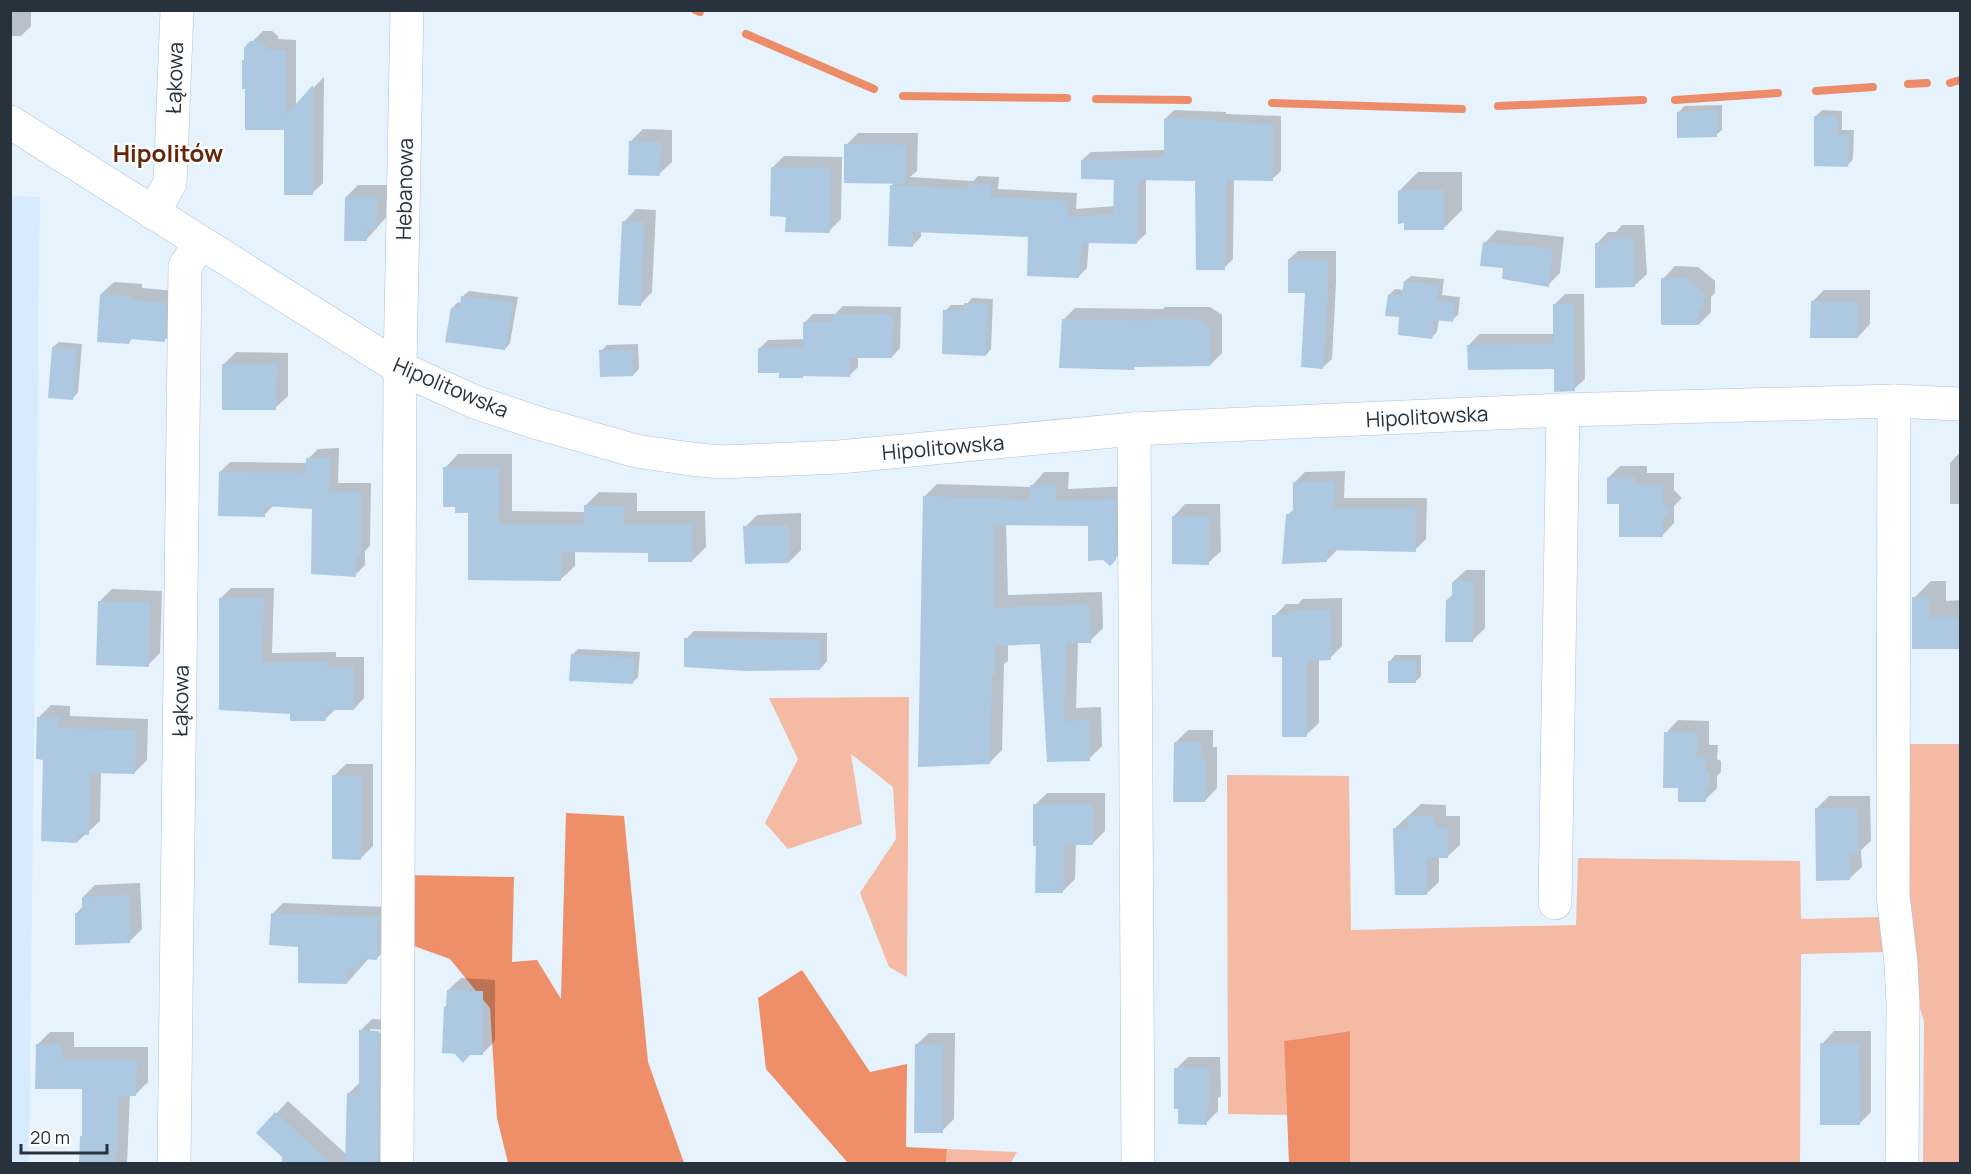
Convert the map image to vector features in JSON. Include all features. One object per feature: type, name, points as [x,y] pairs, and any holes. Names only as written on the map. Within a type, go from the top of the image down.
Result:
[{"type":"street","name":"Łąkowa","points":[[153,213],[170,183],[177,10]]},
{"type":"street","name":"Hebanowa","points":[[397,1164],[400,369],[407,10]]},
{"type":"street","name":"Hipolitowska","points":[[10,122],[400,369],[475,402],[636,451],[720,462],[838,457],[1134,429],[1563,410],[1894,400],[1960,404]]},
{"type":"street","name":"Łąkowa","points":[[174,1164],[185,266],[200,243]]},
{"type":"street","points":[[1894,400],[1893,895],[1903,1004],[1902,1164]]},
{"type":"street","points":[[1555,903],[1563,410]]},
{"type":"street","points":[[1134,429],[1138,1164]]},
{"type":"shaded area","points":[[11,196],[40,197],[29,1164],[10,1163]]},
{"type":"shaded area","points":[[909,697],[907,977],[889,967],[860,893],[896,839],[893,787],[851,754],[862,824],[788,849],[765,823],[798,759],[769,698]]},
{"type":"shaded area","points":[[1906,744],[1960,744],[1960,1163],[1923,1163],[1924,1021],[1916,996],[1908,940]]},
{"type":"shaded area","points":[[1227,775],[1349,776],[1351,930],[1576,925],[1578,858],[1800,861],[1801,919],[1884,917],[1885,952],[1801,954],[1800,1163],[1350,1163],[1349,1031],[1284,1041],[1287,1115],[1228,1114]]},
{"type":"shaded area","points":[[566,813],[624,816],[648,1062],[684,1163],[508,1163],[497,1118],[490,1008],[450,959],[411,945],[405,875],[514,877],[512,962],[537,960],[561,999]]},
{"type":"shaded area","points":[[802,970],[870,1072],[907,1064],[906,1147],[947,1149],[946,1163],[848,1163],[766,1069],[758,998]]},
{"type":"shaded area","points":[[1350,1031],[1350,1163],[1289,1163],[1284,1041]]},
{"type":"shaded area","points":[[947,1149],[1017,1152],[1011,1163],[946,1164]]},
{"type":"building","points":[[250,41],[260,41],[267,47],[267,50],[286,50],[286,115],[313,85],[313,195],[284,195],[284,130],[245,130],[242,60],[244,60],[244,48]]},
{"type":"building","points":[[1717,110],[1717,137],[1677,138],[1677,112]]},
{"type":"building","points":[[1814,116],[1837,116],[1837,135],[1849,135],[1848,167],[1814,166]]},
{"type":"building","points":[[1164,118],[1273,124],[1273,181],[1226,180],[1225,270],[1196,270],[1195,181],[1139,180],[1137,244],[1082,243],[1079,278],[1027,276],[1028,237],[913,232],[913,247],[888,246],[890,185],[967,189],[968,184],[991,185],[990,197],[1069,201],[1068,217],[1113,214],[1114,180],[1081,179],[1081,160],[1164,158]]},
{"type":"building","points":[[629,141],[661,142],[660,176],[628,175]]},
{"type":"building","points":[[844,144],[906,145],[905,184],[844,183]]},
{"type":"building","points":[[771,167],[830,168],[830,233],[785,232],[786,217],[770,216]]},
{"type":"building","points":[[1398,190],[1444,190],[1444,230],[1404,230],[1404,223],[1398,224]]},
{"type":"building","points":[[345,197],[377,197],[377,229],[367,228],[367,241],[344,241]]},
{"type":"building","points":[[622,221],[644,222],[641,306],[618,305]]},
{"type":"building","points":[[1609,237],[1633,237],[1635,287],[1595,288],[1595,243],[1608,243]]},
{"type":"building","points":[[1483,242],[1553,249],[1549,287],[1502,279],[1503,268],[1480,266]]},
{"type":"building","points":[[1288,259],[1328,259],[1323,369],[1301,367],[1305,293],[1288,293]]},
{"type":"building","points":[[1661,278],[1686,278],[1704,294],[1703,307],[1699,311],[1699,325],[1661,325]]},
{"type":"building","points":[[1404,281],[1439,285],[1437,300],[1455,303],[1453,322],[1434,320],[1432,339],[1398,335],[1399,317],[1385,316],[1388,294],[1402,296]]},
{"type":"building","points":[[100,294],[131,296],[130,300],[166,303],[165,342],[130,339],[129,344],[97,342]]},
{"type":"building","points":[[461,296],[513,302],[505,350],[445,342],[451,308],[460,309]]},
{"type":"building","points":[[1811,301],[1858,302],[1858,338],[1810,338]]},
{"type":"building","points":[[964,303],[988,304],[986,356],[942,354],[943,310],[964,311]]},
{"type":"building","points":[[1553,304],[1574,304],[1575,391],[1554,392],[1554,369],[1468,370],[1467,345],[1553,344]]},
{"type":"building","points":[[833,314],[893,315],[892,358],[850,358],[850,377],[779,378],[779,373],[758,373],[758,348],[803,347],[803,322],[833,322]]},
{"type":"building","points":[[1062,319],[1151,321],[1151,319],[1197,319],[1210,327],[1210,366],[1134,367],[1134,370],[1059,368]]},
{"type":"building","points":[[52,347],[77,349],[73,400],[48,398]]},
{"type":"building","points":[[599,350],[633,350],[633,376],[600,377]]},
{"type":"building","points":[[222,364],[277,364],[276,410],[222,410]]},
{"type":"building","points":[[306,458],[330,458],[329,492],[361,493],[361,557],[356,557],[356,577],[311,574],[312,509],[265,506],[265,517],[218,516],[219,472],[306,473]]},
{"type":"building","points":[[443,467],[499,467],[499,524],[584,525],[584,505],[624,506],[624,524],[692,524],[692,562],[648,562],[648,553],[562,552],[561,581],[468,580],[468,513],[455,513],[455,507],[443,507]]},
{"type":"building","points":[[1607,477],[1635,477],[1635,485],[1663,485],[1663,503],[1671,511],[1663,519],[1663,537],[1619,537],[1619,504],[1607,504]]},
{"type":"building","points":[[1335,481],[1334,508],[1416,509],[1416,552],[1327,550],[1327,562],[1282,564],[1286,514],[1293,514],[1293,482]]},
{"type":"building","points":[[1030,485],[1056,485],[1056,501],[1116,499],[1116,560],[1110,566],[1103,560],[1088,561],[1088,526],[994,525],[995,608],[1089,604],[1091,643],[1066,643],[1064,721],[1089,720],[1090,761],[1047,762],[1040,644],[995,646],[990,764],[918,767],[923,496],[1030,500]]},
{"type":"building","points":[[1172,516],[1209,516],[1209,565],[1172,564]]},
{"type":"building","points":[[789,525],[789,563],[745,564],[743,526]]},
{"type":"building","points":[[1474,581],[1473,642],[1445,642],[1446,600],[1452,599],[1452,582]]},
{"type":"building","points":[[1912,597],[1929,597],[1929,617],[1960,617],[1960,649],[1912,649]]},
{"type":"building","points":[[219,598],[264,598],[262,663],[326,662],[326,667],[354,667],[354,710],[326,710],[326,721],[290,721],[290,714],[219,710]]},
{"type":"building","points":[[98,601],[150,602],[149,667],[96,665]]},
{"type":"building","points":[[1331,609],[1331,660],[1307,661],[1307,737],[1282,737],[1282,657],[1272,657],[1272,615],[1289,615],[1289,611]]},
{"type":"building","points":[[684,638],[820,640],[820,670],[747,671],[684,667]]},
{"type":"building","points":[[571,654],[635,658],[633,684],[569,681]]},
{"type":"building","points":[[1416,660],[1416,683],[1388,683],[1388,661]]},
{"type":"building","points":[[37,717],[59,717],[58,728],[137,730],[135,774],[90,773],[89,835],[78,834],[77,843],[41,841],[43,760],[36,759]]},
{"type":"building","points":[[1664,732],[1698,733],[1697,757],[1706,757],[1706,771],[1709,773],[1706,802],[1678,802],[1678,788],[1663,788]]},
{"type":"building","points":[[1174,742],[1201,742],[1201,759],[1206,759],[1205,802],[1173,802]]},
{"type":"building","points":[[332,775],[362,776],[361,860],[332,859]]},
{"type":"building","points":[[1033,804],[1093,804],[1093,845],[1065,845],[1063,893],[1035,893],[1036,846],[1033,846]]},
{"type":"building","points":[[1815,808],[1858,808],[1859,854],[1850,855],[1850,880],[1816,881]]},
{"type":"building","points":[[1407,816],[1435,816],[1434,828],[1448,828],[1448,858],[1427,858],[1427,895],[1395,895],[1393,828],[1407,828]]},
{"type":"building","points":[[129,895],[130,943],[75,945],[75,913],[82,913],[82,897]]},
{"type":"building","points":[[271,913],[379,917],[377,960],[360,959],[359,970],[348,969],[347,984],[298,983],[298,947],[269,945]]},
{"type":"building","points":[[447,990],[483,991],[483,1055],[470,1055],[463,1063],[455,1054],[442,1053]]},
{"type":"building","points":[[359,1030],[379,1031],[378,1164],[345,1164],[347,1093],[359,1094]]},
{"type":"building","points":[[1820,1043],[1859,1043],[1860,1125],[1820,1125]]},
{"type":"building","points":[[36,1044],[62,1044],[62,1059],[137,1059],[136,1096],[119,1096],[116,1164],[79,1164],[80,1136],[82,1136],[82,1089],[35,1089]]},
{"type":"building","points":[[915,1044],[943,1045],[943,1133],[914,1133]]},
{"type":"building","points":[[1174,1068],[1209,1068],[1207,1125],[1178,1124],[1178,1109],[1174,1109]]},
{"type":"building","points":[[275,1112],[332,1164],[282,1164],[282,1157],[256,1133]]},
{"type":"waterway","points":[[695,10],[700,12]]},
{"type":"waterway","points":[[746,34],[874,89]]},
{"type":"waterway","points":[[1950,83],[1960,80]]},
{"type":"waterway","points":[[1908,84],[1927,83]]},
{"type":"waterway","points":[[1816,91],[1873,87]]},
{"type":"waterway","points":[[1675,100],[1778,93]]},
{"type":"waterway","points":[[903,96],[1067,98]]},
{"type":"waterway","points":[[1096,99],[1188,100]]},
{"type":"waterway","points":[[1498,106],[1643,100]]},
{"type":"waterway","points":[[1272,103],[1462,109]]},
{"type":"district","name":"Hipolitów","points":[[168,152]]}]
